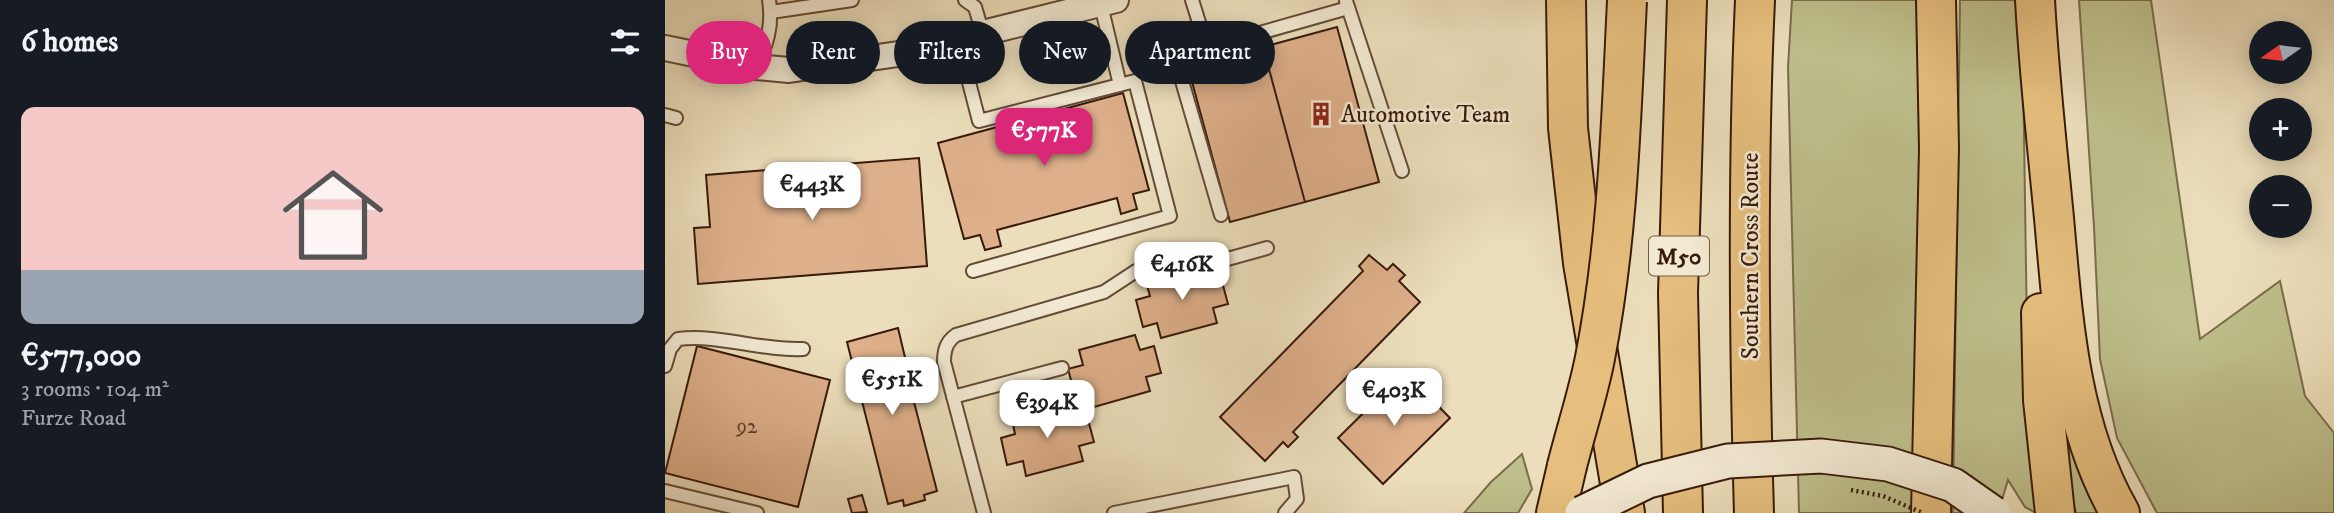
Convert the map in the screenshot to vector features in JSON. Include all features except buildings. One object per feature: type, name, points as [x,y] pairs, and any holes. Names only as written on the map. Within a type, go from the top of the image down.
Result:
[{"type":"highway","points":[[1566,0],[1568,128],[1581,249],[1625,513]]},
{"type":"highway","name":"M50","points":[[1683,513],[1678,293],[1687,0]]},
{"type":"highway","name":"Southern Cross Route","points":[[1754,513],[1750,395],[1751,99],[1755,0]]},
{"type":"highway","points":[[1931,513],[1938,189],[1936,0]]},
{"type":"highway","points":[[2035,0],[2065,343],[2083,417],[2106,488],[2120,513]]},
{"type":"highway","points":[[1556,513],[1595,359],[1611,255],[1627,1]]},
{"type":"highway","points":[[2039,65],[2043,400],[2055,513]]},
{"type":"main road","points":[[1582,513],[1649,481],[1728,461],[1821,456],[1888,464],[1953,485],[1993,513]]},
{"type":"street","points":[[1005,28],[1092,4]]},
{"type":"street","points":[[665,48],[686,52]]},
{"type":"street","points":[[772,68],[789,70],[894,55]]},
{"type":"lane","points":[[770,6],[852,0]]},
{"type":"lane","points":[[1192,0],[1199,21]]},
{"type":"lane","points":[[972,2],[979,21]]},
{"type":"lane","points":[[1092,4],[1120,85]]},
{"type":"lane","points":[[1275,27],[1347,4],[1402,171]]},
{"type":"lane","points":[[969,84],[979,121],[1135,81],[1170,216],[973,271]]},
{"type":"lane","points":[[1183,84],[1221,215]]},
{"type":"lane","points":[[984,513],[944,362],[944,353],[950,339],[1104,292],[1136,271],[1186,254],[1204,254],[1224,260],[1268,248]]},
{"type":"lane","points":[[665,366],[670,349],[678,340],[695,337],[785,350],[803,349]]},
{"type":"lane","points":[[953,397],[1062,368]]},
{"type":"lane","points":[[1114,513],[1294,477],[1297,499],[1285,513]]},
{"type":"lane","points":[[665,491],[753,513]]},
{"type":"path","points":[[1849,490],[1883,496],[1923,513]]},
{"type":"green space","points":[[1792,0],[1923,0],[1917,513],[1799,513],[1788,67]]},
{"type":"green space","points":[[1960,0],[2022,0],[2027,334],[2036,513],[2025,507],[2008,480],[1998,513],[1953,513]]},
{"type":"green space","points":[[2079,0],[2151,0],[2200,339],[2280,281],[2305,396],[2334,433],[2334,513],[2157,513],[2117,438],[2100,359]]},
{"type":"green space","points":[[2063,419],[2111,513],[2076,513],[2070,491]]},
{"type":"green space","points":[[1522,454],[1532,489],[1518,513],[1464,513],[1491,482]]},
{"type":"place","name":"Automotive Team","points":[[1321,114]]}]
